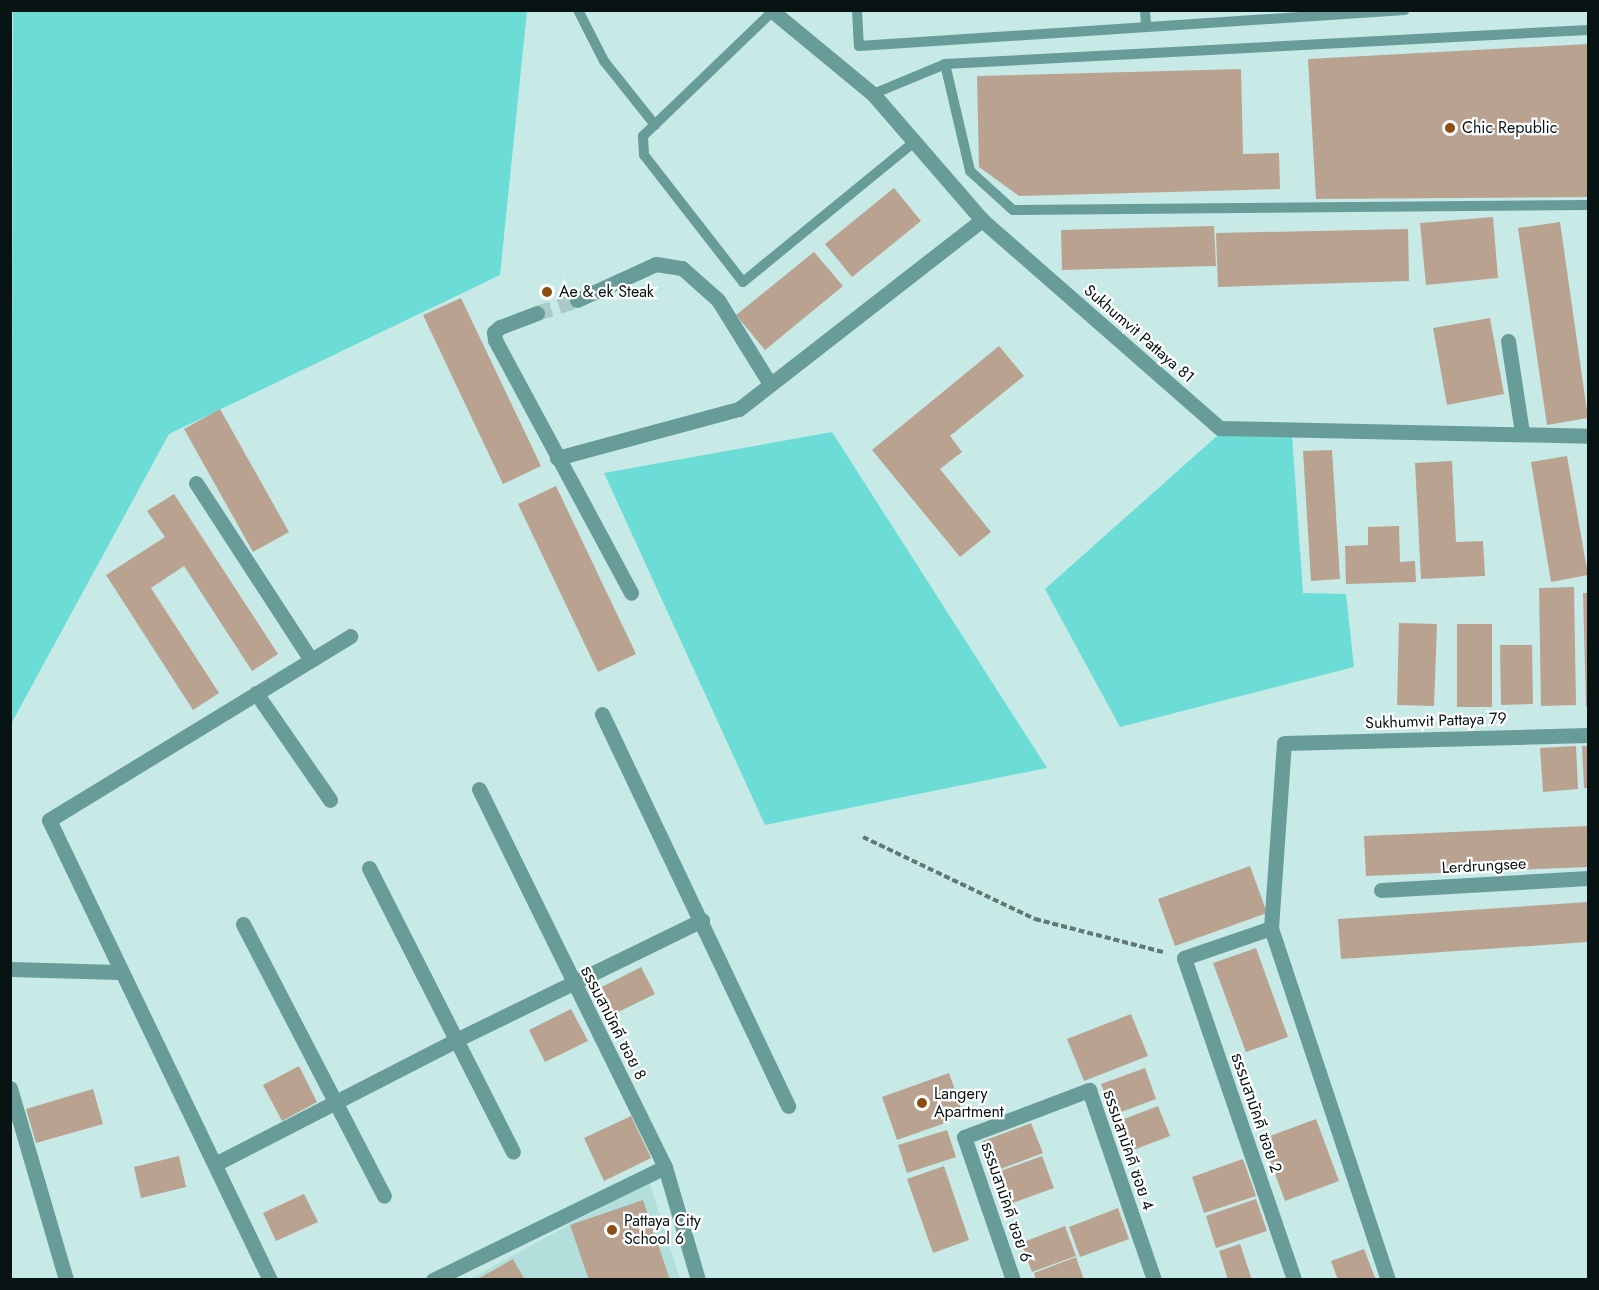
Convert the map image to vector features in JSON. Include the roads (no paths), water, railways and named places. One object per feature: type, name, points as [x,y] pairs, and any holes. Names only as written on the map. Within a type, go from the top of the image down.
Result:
[{"type":"street","name":"Sukhumvit Pattaya 81","points":[[773,11],[873,94],[982,220],[1220,428],[1588,436]]},
{"type":"street","points":[[557,458],[739,409],[982,220]]},
{"type":"street","points":[[577,300],[656,264],[682,268],[718,300],[770,384]]},
{"type":"street","points":[[537,313],[500,327],[494,332],[495,340],[631,592]]},
{"type":"street","points":[[1508,341],[1522,433]]},
{"type":"street","points":[[196,483],[311,660]]},
{"type":"street","points":[[270,1280],[217,1163],[119,972],[49,820],[350,636]]},
{"type":"street","points":[[256,693],[330,800]]},
{"type":"street","points":[[602,714],[702,920],[788,1107]]},
{"type":"street","name":"Sukhumvit Pattaya 79","points":[[1271,928],[1284,743],[1588,735]]},
{"type":"street","name":"ธรรมสามัคคี ซอย 8","points":[[479,789],[572,983],[665,1167],[698,1280]]},
{"type":"street","points":[[369,868],[454,1041],[513,1152]]},
{"type":"street","name":"Lerdrungsee","points":[[1381,890],[1588,878]]},
{"type":"street","points":[[217,1163],[454,1041],[702,920]]},
{"type":"street","points":[[243,924],[384,1196]]},
{"type":"street","points":[[1271,928],[1388,1280]]},
{"type":"street","name":"ธรรมสามัคคี ซอย 2","points":[[1271,928],[1184,958],[1294,1280]]},
{"type":"street","points":[[10,969],[119,972]]},
{"type":"street","points":[[10,1088],[66,1280]]},
{"type":"street","name":"ธรรมสามัคคี ซอย 4","points":[[964,1137],[1089,1090],[1154,1280]]},
{"type":"street","name":"ธรรมสามัคคี ซอย 6","points":[[964,1137],[1013,1280]]},
{"type":"street","points":[[433,1280],[665,1167]]},
{"type":"lane","points":[[578,10],[604,61],[654,125]]},
{"type":"lane","points":[[856,10],[859,46],[1146,26],[1206,16],[1405,10]]},
{"type":"lane","points":[[1144,10],[1146,26]]},
{"type":"lane","points":[[773,11],[643,136],[645,155],[743,282],[914,141]]},
{"type":"lane","points":[[873,94],[945,64],[1588,30]]},
{"type":"lane","points":[[945,64],[970,171],[1013,210],[1588,205]]},
{"type":"tunnel","points":[[537,313],[577,300]]},
{"type":"place","name":"Chic Republic","points":[[1450,128]]},
{"type":"place","name":"Ae & ek Steak","points":[[547,292]]},
{"type":"place","name":"Langery Apartment","points":[[922,1103]]},
{"type":"place","name":"Pattaya City School 6","points":[[612,1230]]}]
